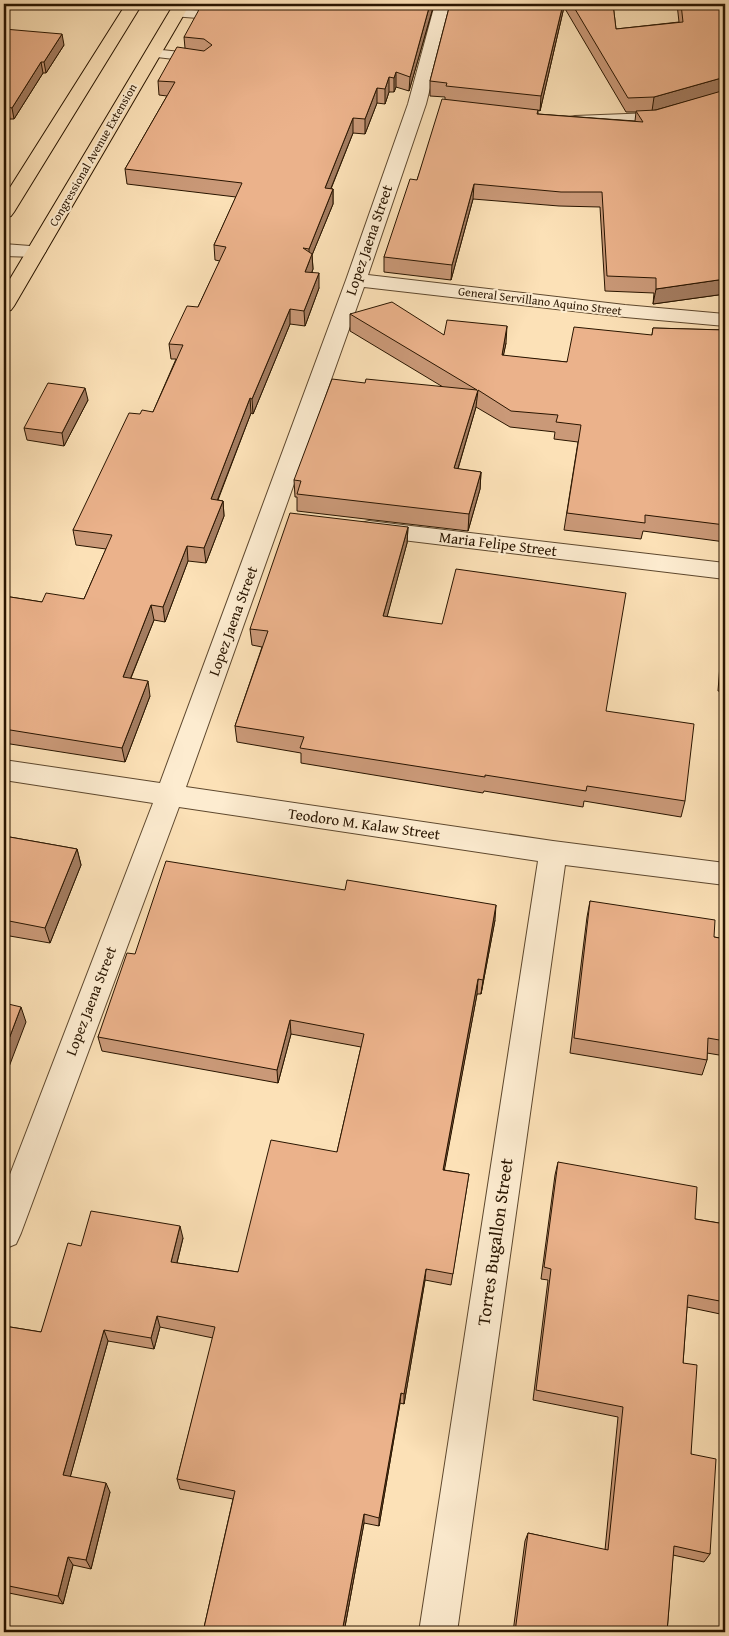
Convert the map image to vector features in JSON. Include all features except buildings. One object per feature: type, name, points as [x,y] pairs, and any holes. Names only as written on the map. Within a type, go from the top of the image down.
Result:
[{"type":"main road","points":[[4,212],[134,4]]},
{"type":"main road","name":"Congressional Avenue Extension","points":[[4,306],[179,8]]},
{"type":"street","name":"Lopez Jaena Street","points":[[4,1233],[169,796],[281,518],[356,280],[426,105],[443,4]]},
{"type":"street","points":[[562,120],[653,118],[725,98]]},
{"type":"street","points":[[4,250],[36,251]]},
{"type":"street","name":"General Servillano Aquino Street","points":[[356,280],[624,311],[725,320]]},
{"type":"street","name":"Maria Felipe Street","points":[[350,526],[725,571]]},
{"type":"street","name":"Teodoro M. Kalaw Street","points":[[4,770],[553,852],[725,874]]},
{"type":"street","name":"Torres Bugallon Street","points":[[438,1632],[553,852]]},
{"type":"lane","points":[[179,8],[241,17]]},
{"type":"lane","points":[[152,53],[205,59]]}]
